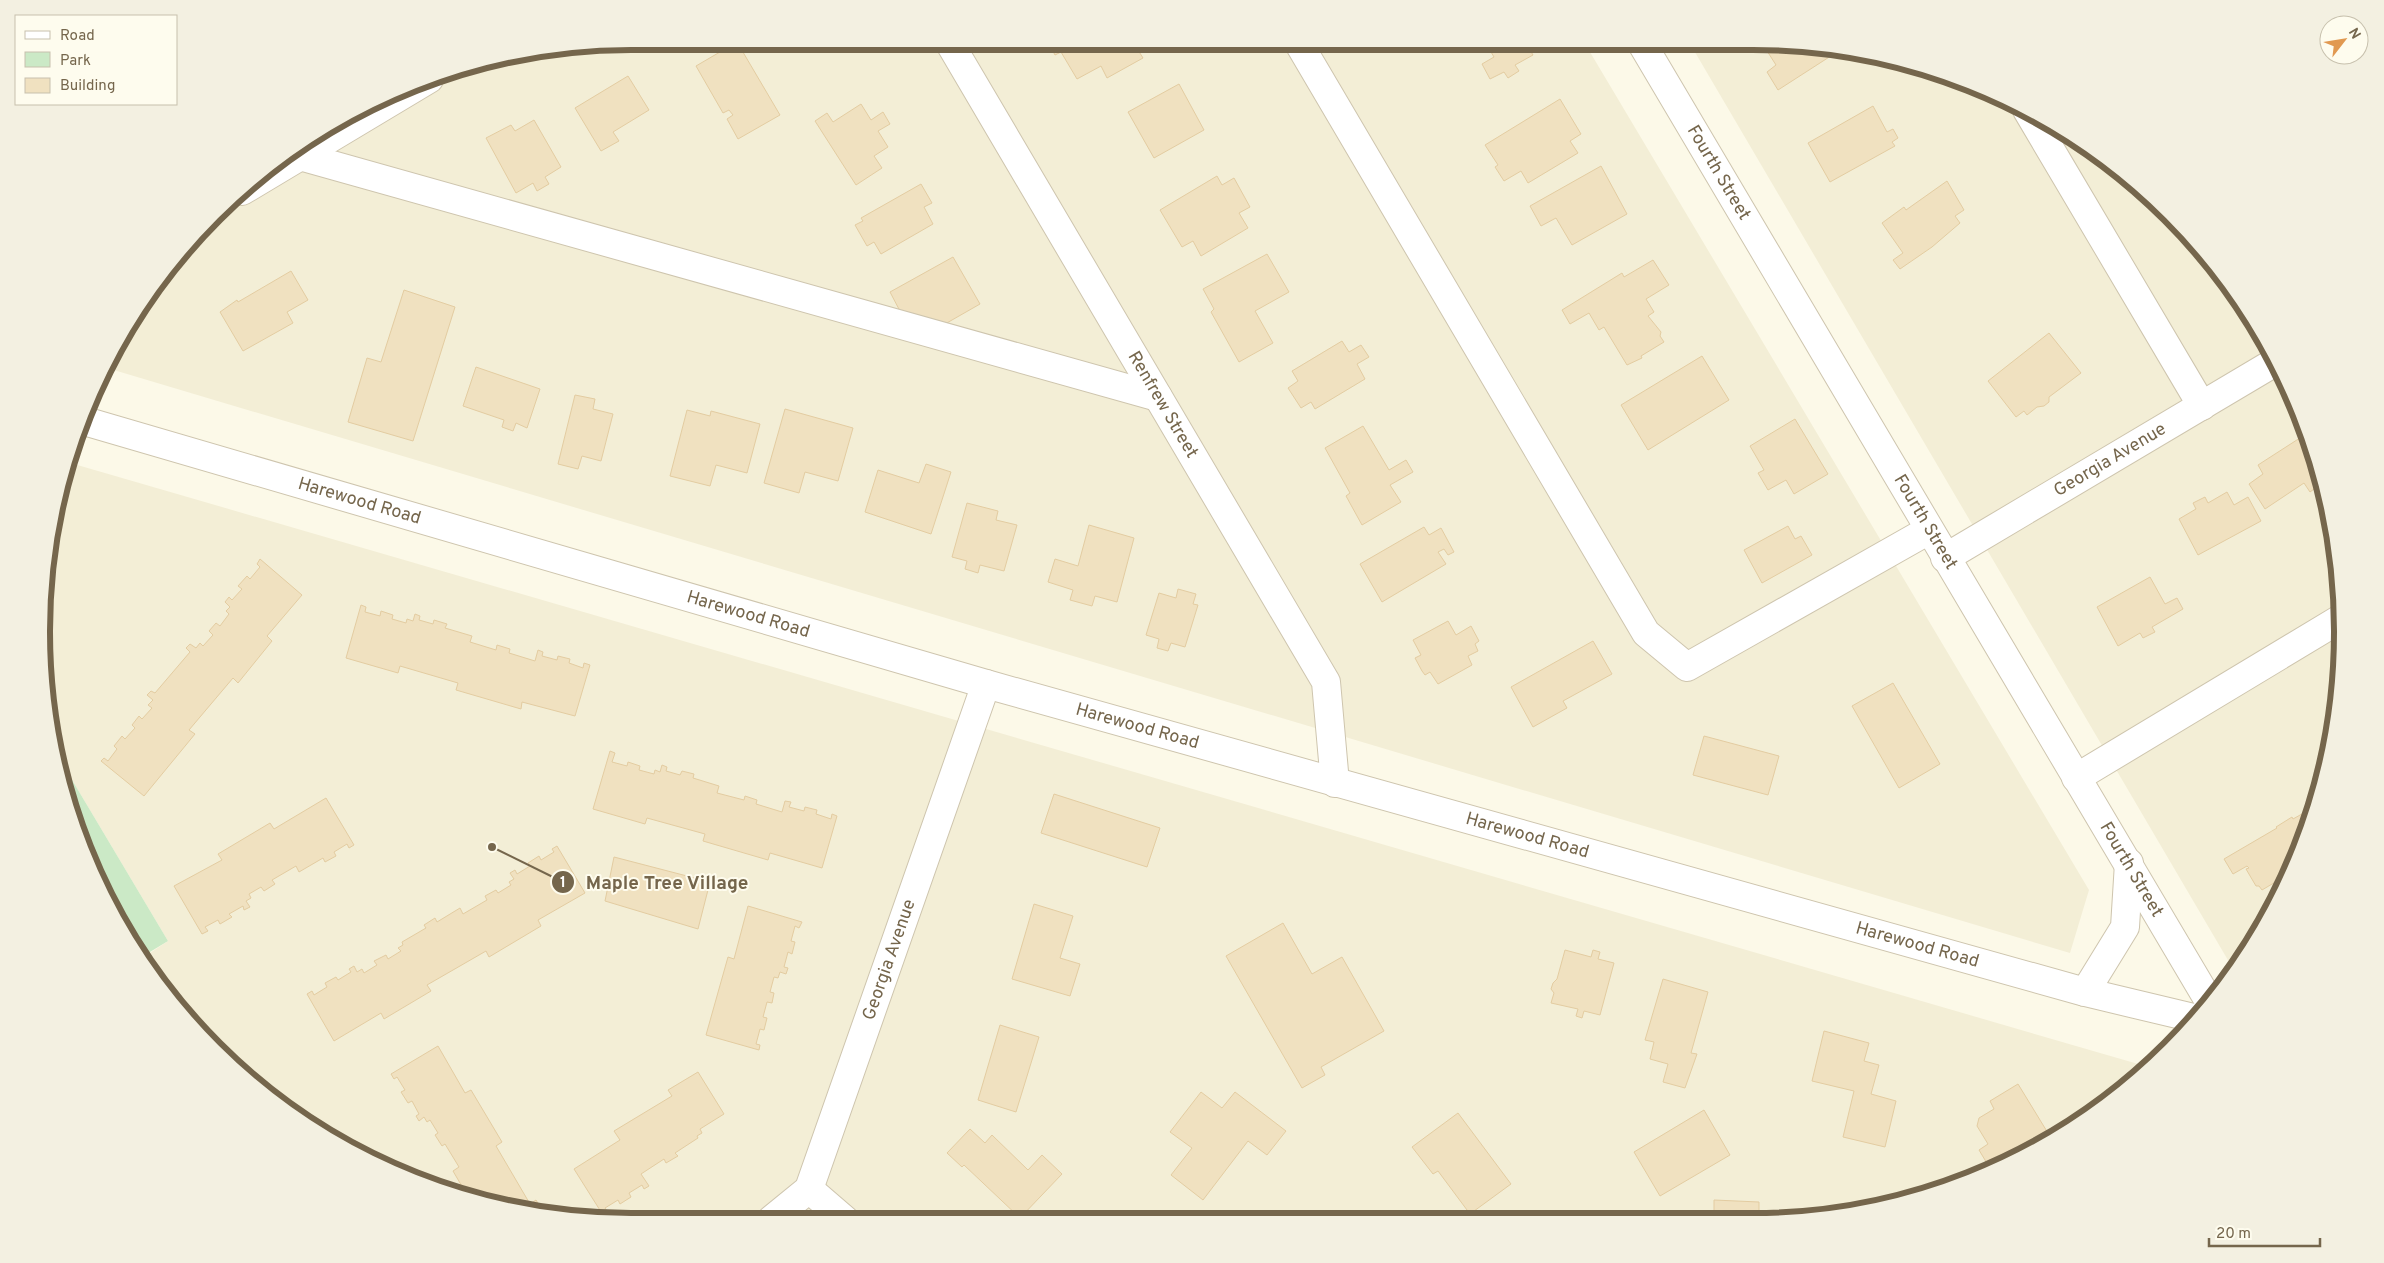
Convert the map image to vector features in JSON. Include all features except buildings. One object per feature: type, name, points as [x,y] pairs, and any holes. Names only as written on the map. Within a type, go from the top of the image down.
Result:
[{"type":"street","name":"Renfrew Street","points":[[953,50],[1326,682],[1334,783]]},
{"type":"street","points":[[1303,50],[1646,633],[1687,667],[1929,530]]},
{"type":"street","name":"Fourth Street","points":[[1645,50],[2206,995]]},
{"type":"street","points":[[284,166],[383,106]]},
{"type":"street","points":[[2035,124],[2202,406]]},
{"type":"street","points":[[300,156],[1158,397]]},
{"type":"street","name":"Georgia Avenue","points":[[1946,558],[2269,365]]},
{"type":"street","name":"Harewood Road","points":[[94,424],[986,684],[1334,783],[2085,992],[2189,1016]]},
{"type":"street","points":[[2076,778],[2334,624]]},
{"type":"street","name":"Georgia Avenue","points":[[809,1189],[986,684]]},
{"type":"street","points":[[2085,992],[2125,927],[2129,864]]},
{"type":"street","points":[[780,1213],[809,1189],[837,1213]]},
{"type":"shaded area","points":[[632,50],[1589,50],[2089,890],[2070,953],[112,370],[148,308],[194,248],[248,194],[278,170],[308,148],[341,128],[409,94],[481,70],[518,61],[593,51]]},
{"type":"shaded area","points":[[1694,50],[1791,51],[1866,61],[1939,81],[1975,94],[2010,110],[2076,148],[2136,194],[2164,220],[2214,278],[2236,308],[2256,341],[2290,409],[2314,481],[2323,518],[2333,593],[2333,670],[2323,745],[2303,818],[2290,854],[2274,889],[2230,963]]},
{"type":"shaded area","points":[[75,464],[2141,1065],[2076,1115],[2010,1153],[1975,1169],[1903,1193],[1866,1202],[1791,1212],[593,1212],[518,1202],[445,1182],[409,1169],[374,1153],[308,1115],[248,1069],[194,1015],[148,955],[168,941],[68,773],[61,745],[51,670],[51,593],[61,518]]},
{"type":"green space","points":[[68,773],[168,941],[147,954],[128,922],[94,854]]},
{"type":"place","name":"Maple Tree Village","points":[[492,847]]}]
